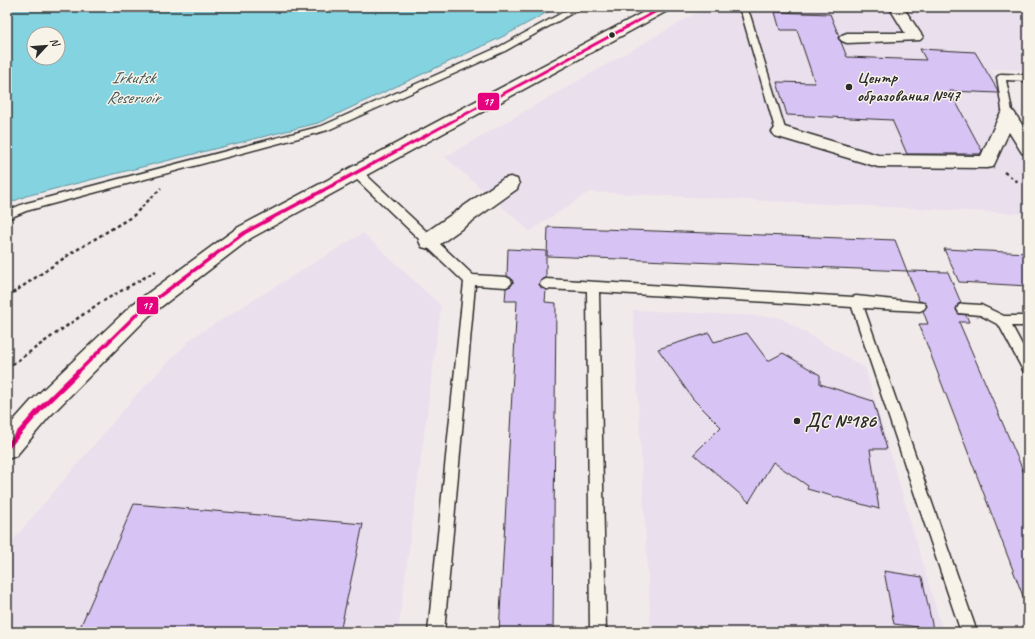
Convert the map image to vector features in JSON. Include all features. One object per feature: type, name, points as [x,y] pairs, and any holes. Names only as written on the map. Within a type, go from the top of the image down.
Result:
[{"type":"street","points":[[7,447],[40,409],[141,310],[244,233],[664,7]]},
{"type":"street","points":[[847,38],[916,37],[896,7]]},
{"type":"street","points":[[781,132],[878,161],[987,162],[1008,116]]},
{"type":"street","points":[[1008,116],[1028,149]]},
{"type":"street","points":[[429,241],[510,184]]},
{"type":"lane","points":[[7,215],[23,208],[325,128],[502,49],[579,7]]},
{"type":"lane","points":[[741,7],[746,15],[781,132]]},
{"type":"lane","points":[[1008,116],[1001,77],[1028,78]]},
{"type":"lane","points":[[357,173],[470,280],[506,282]]},
{"type":"lane","points":[[436,632],[470,280]]},
{"type":"lane","points":[[546,284],[856,301],[920,306]]},
{"type":"lane","points":[[593,286],[598,632]]},
{"type":"lane","points":[[856,301],[969,632]]},
{"type":"lane","points":[[963,308],[981,310],[1003,321],[1028,322]]},
{"type":"lane","points":[[1003,321],[1028,368]]},
{"type":"path","points":[[1003,171],[1018,182]]},
{"type":"path","points":[[7,297],[70,254],[133,216],[160,189],[167,185]]},
{"type":"path","points":[[7,368],[54,334],[131,283],[157,270]]},
{"type":"shaded area","points":[[707,7],[1006,7],[1028,11],[1028,70],[991,69],[1028,130],[1028,214],[589,192],[530,231],[445,157]]},
{"type":"shaded area","points":[[363,233],[441,306],[398,632],[7,632],[7,547],[138,393],[193,337]]},
{"type":"shaded area","points":[[633,310],[779,317],[865,368],[943,632],[651,632]]},
{"type":"water","name":"Irkutsk Reservoir","points":[[7,7],[557,7],[504,36],[318,123],[26,196],[7,204]]},
{"type":"building","name":"Центр образования №47","points":[[775,12],[830,14],[839,36],[838,38],[847,57],[926,60],[920,49],[975,52],[998,93],[950,91],[982,151],[980,154],[907,154],[892,120],[787,115],[777,82],[815,83],[797,30],[780,30]]},
{"type":"building","points":[[548,227],[895,240],[907,271],[547,256]]},
{"type":"building","points":[[508,249],[546,251],[546,278],[541,280],[539,285],[546,290],[545,302],[556,303],[553,632],[499,632],[517,301],[505,301],[506,288],[511,286],[513,283],[511,278],[507,276]]},
{"type":"building","points":[[944,249],[1028,253],[1028,286],[959,282]]},
{"type":"building","points":[[907,271],[948,272],[961,303],[958,304],[956,310],[959,314],[966,315],[969,322],[959,322],[1028,482],[1028,604],[1026,604],[919,324],[928,324],[923,311],[927,305],[924,302],[919,301]]},
{"type":"building","name":"ДС №186","points":[[709,333],[714,342],[747,333],[768,361],[783,353],[820,375],[820,384],[873,401],[887,449],[870,449],[879,509],[807,489],[808,486],[773,462],[749,502],[694,454],[721,427],[693,399],[658,349]]},
{"type":"building","points":[[134,504],[363,524],[340,632],[78,632]]},
{"type":"building","points":[[884,571],[922,577],[933,629],[894,624]]},
{"type":"transit line","name":"17","points":[[7,447],[40,409],[141,310],[244,233],[664,7]]},
{"type":"place","name":"Центр образования №47","points":[[849,87]]},
{"type":"place","name":"ДС №186","points":[[797,421]]}]
